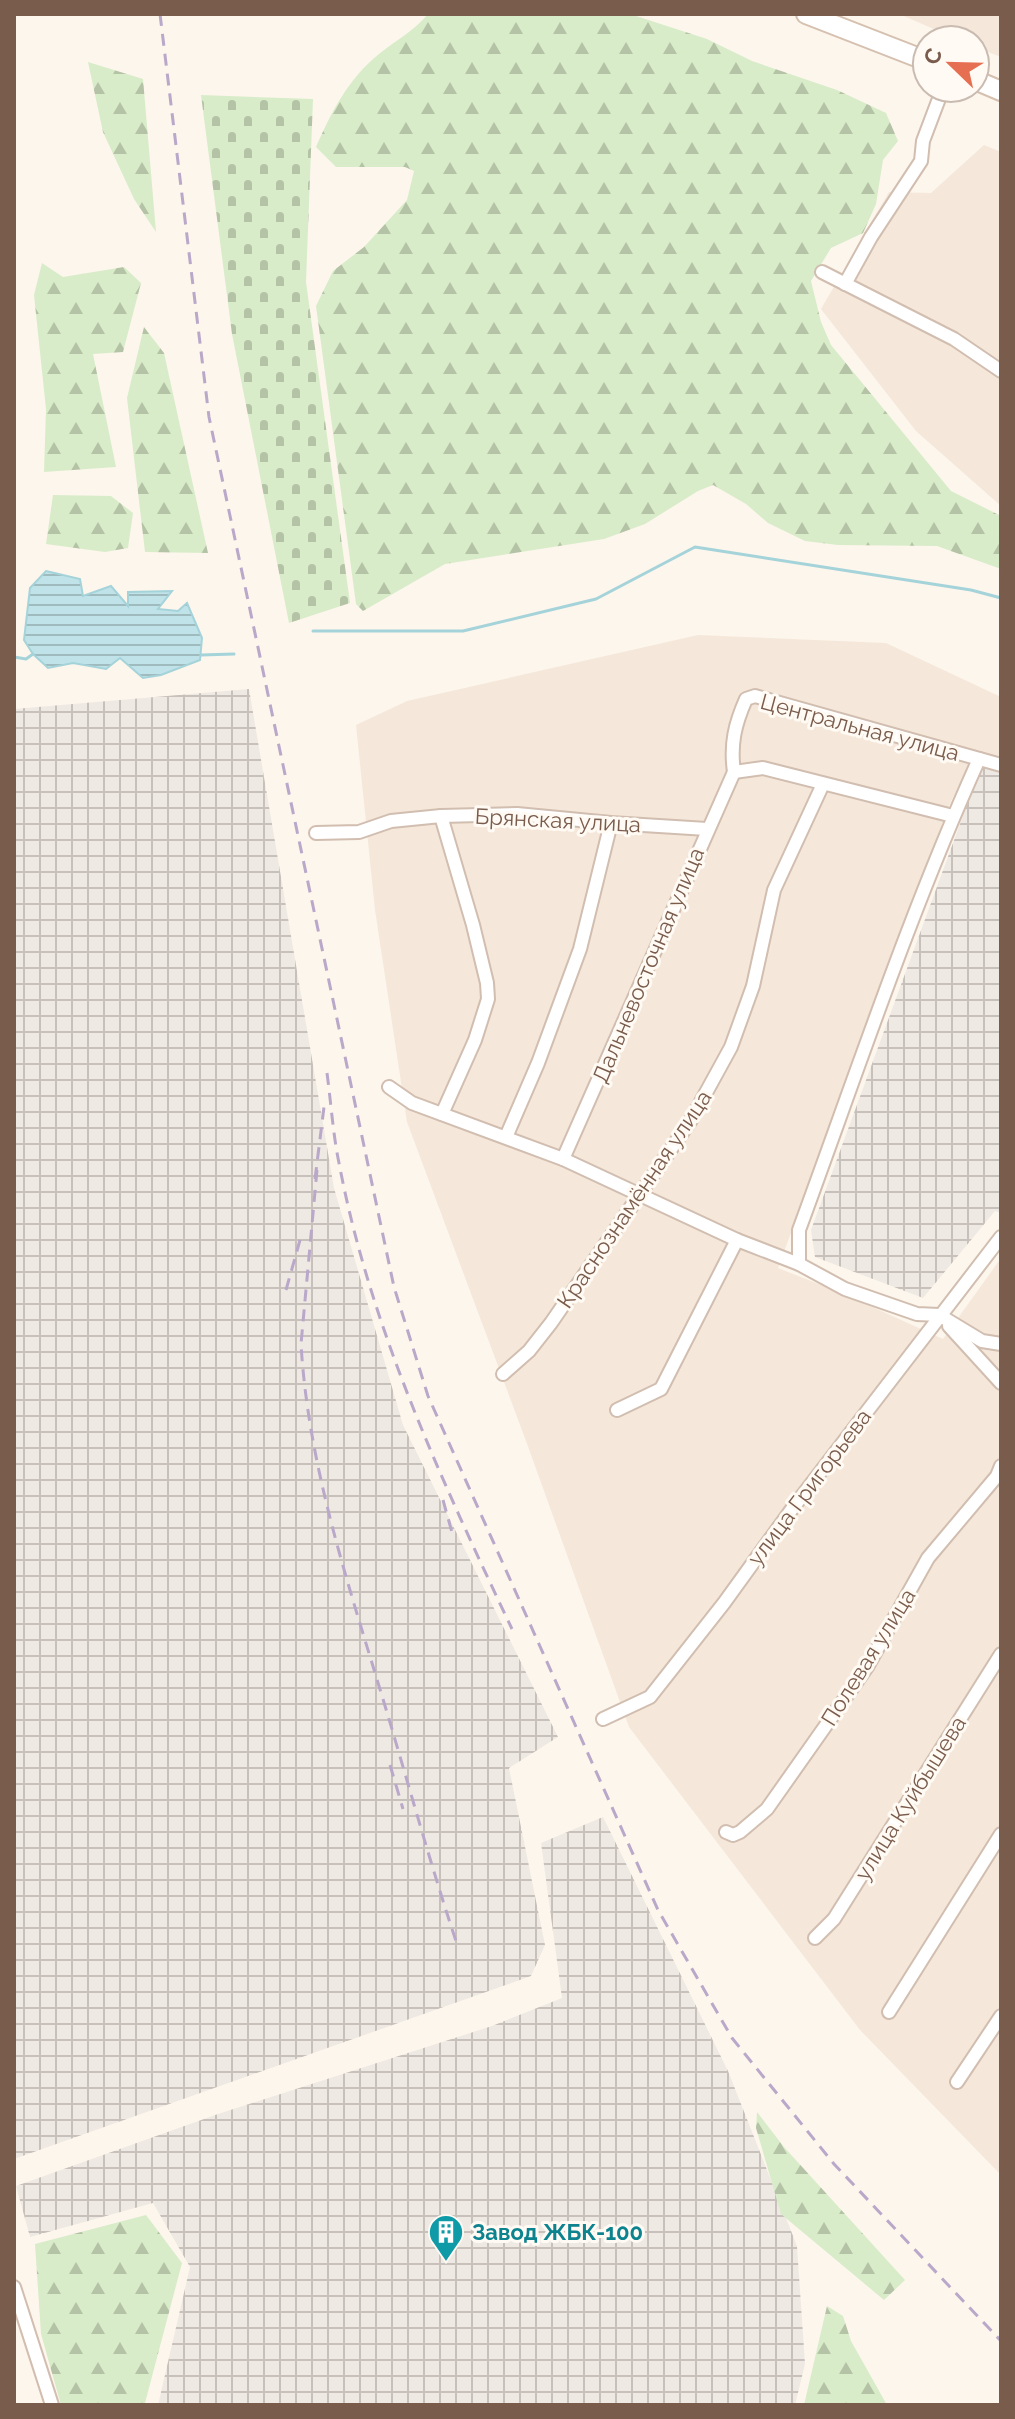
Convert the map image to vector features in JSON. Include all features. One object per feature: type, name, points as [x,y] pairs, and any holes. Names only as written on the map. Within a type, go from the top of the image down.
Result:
[{"type":"main road","points":[[806,14],[911,55]]},
{"type":"street","points":[[845,284],[871,237],[921,161],[923,141],[937,104]]},
{"type":"street","points":[[822,272],[954,339],[1001,371]]},
{"type":"street","name":"Центральная улица","points":[[734,772],[731,753],[734,726],[746,699],[755,696],[1001,765]]},
{"type":"street","points":[[799,1264],[799,1230],[869,1033],[953,816],[979,759]]},
{"type":"street","points":[[734,772],[763,768],[953,816]]},
{"type":"street","name":"Дальневосточная улица","points":[[563,1159],[734,772]]},
{"type":"street","name":"Краснознамённая улица","points":[[503,1374],[529,1351],[551,1323],[691,1120],[731,1047],[753,986],[774,890],[823,784]]},
{"type":"street","name":"Брянская улица","points":[[316,833],[359,832],[391,821],[441,816],[517,814],[707,829]]},
{"type":"street","points":[[441,816],[473,925],[488,999],[475,1040],[442,1114]]},
{"type":"street","points":[[506,1137],[538,1063],[580,949],[611,823]]},
{"type":"street","points":[[389,1087],[412,1103],[563,1159],[737,1240],[799,1264],[845,1289],[917,1314],[939,1315],[982,1341],[1001,1344]]},
{"type":"street","name":"улица Григорьева","points":[[603,1719],[650,1697],[1001,1237]]},
{"type":"street","points":[[617,1410],[661,1389],[737,1240]]},
{"type":"street","points":[[939,1315],[1001,1383]]},
{"type":"street","name":"Полевая улица","points":[[726,1832],[733,1835],[740,1832],[767,1809],[867,1667],[928,1558],[997,1476],[1001,1466]]},
{"type":"street","name":"улица Куйбышева","points":[[815,1938],[834,1919],[1001,1654]]},
{"type":"street","points":[[889,2012],[1001,1834]]},
{"type":"street","points":[[957,2082],[1001,2016]]},
{"type":"street","points":[[14,2287],[52,2405]]},
{"type":"shaded area","points":[[899,14],[1001,14],[1001,57],[991,53],[991,24],[922,24]]},
{"type":"shaded area","points":[[984,145],[1001,152],[1001,506],[916,431],[821,309],[889,192],[931,193]]},
{"type":"shaded area","points":[[698,635],[886,643],[1001,697],[1001,759],[975,751],[947,810],[778,1268],[943,1339],[1001,1258],[1001,2175],[860,2030],[629,1727],[407,1122],[375,910],[356,725],[407,701]]},
{"type":"shaded area","points":[[249,689],[334,1188],[403,1425],[558,1737],[509,1768],[545,1945],[531,1976],[14,2159],[14,709]]},
{"type":"shaded area","points":[[982,764],[1001,770],[1001,1213],[995,1211],[923,1298],[815,1257],[811,1230]]},
{"type":"shaded area","points":[[603,1817],[728,2071],[797,2246],[805,2364],[795,2405],[158,2405],[190,2267],[153,2203],[30,2237],[16,2186],[218,2114],[492,2026],[562,1998],[541,1843]]},
{"type":"green space","points":[[428,14],[630,14],[707,39],[752,61],[837,90],[886,113],[898,141],[883,160],[876,204],[863,233],[831,248],[811,281],[821,322],[831,345],[951,491],[1001,516],[1001,569],[937,546],[838,545],[805,541],[768,523],[746,504],[713,485],[645,524],[604,539],[445,564],[363,611],[356,604],[316,306],[333,271],[364,247],[407,200],[414,171],[405,167],[336,167],[316,147],[335,108],[358,74]]},
{"type":"green space","points":[[88,62],[143,79],[156,232],[134,199],[103,132]]},
{"type":"green space","points":[[201,95],[313,99],[306,282],[350,603],[289,623],[232,334]]},
{"type":"green space","points":[[42,263],[63,277],[124,267],[141,283],[123,352],[93,354],[116,467],[44,472],[46,409],[34,295]]},
{"type":"green space","points":[[144,327],[164,353],[208,553],[145,552],[127,398]]},
{"type":"green space","points":[[53,495],[111,496],[133,513],[128,548],[105,552],[46,544]]},
{"type":"green space","points":[[757,2112],[784,2147],[905,2280],[884,2300],[781,2214],[756,2128]]},
{"type":"green space","points":[[146,2215],[182,2263],[145,2403],[61,2405],[41,2334],[35,2244]]},
{"type":"green space","points":[[827,2306],[843,2316],[851,2341],[887,2405],[804,2405]]},
{"type":"water","points":[[46,571],[80,579],[83,596],[111,586],[128,606],[128,592],[172,591],[158,609],[178,611],[187,603],[202,638],[200,660],[161,675],[143,678],[120,658],[106,669],[73,663],[48,668],[24,640],[30,588]]},
{"type":"waterway","points":[[313,631],[463,631],[596,599],[695,547],[971,590],[1001,598]]},
{"type":"waterway","points":[[14,657],[26,659],[33,654]]},
{"type":"waterway","points":[[201,655],[234,654]]},
{"type":"railway","points":[[160,14],[209,417],[394,1287],[428,1396],[658,1910],[732,2038],[834,2164],[1001,2341]]},
{"type":"railway","points":[[327,1073],[337,1152],[369,1284],[434,1459],[512,1629]]},
{"type":"railway","points":[[315,1179],[324,1107]]},
{"type":"railway","points":[[317,1170],[301,1344],[311,1431],[341,1560],[456,1941]]},
{"type":"railway","points":[[286,1290],[302,1233]]},
{"type":"railway","points":[[443,1500],[453,1536]]},
{"type":"railway","points":[[390,1765],[403,1809]]},
{"type":"place","name":"Завод ЖБК-100","points":[[446,2263]]}]
